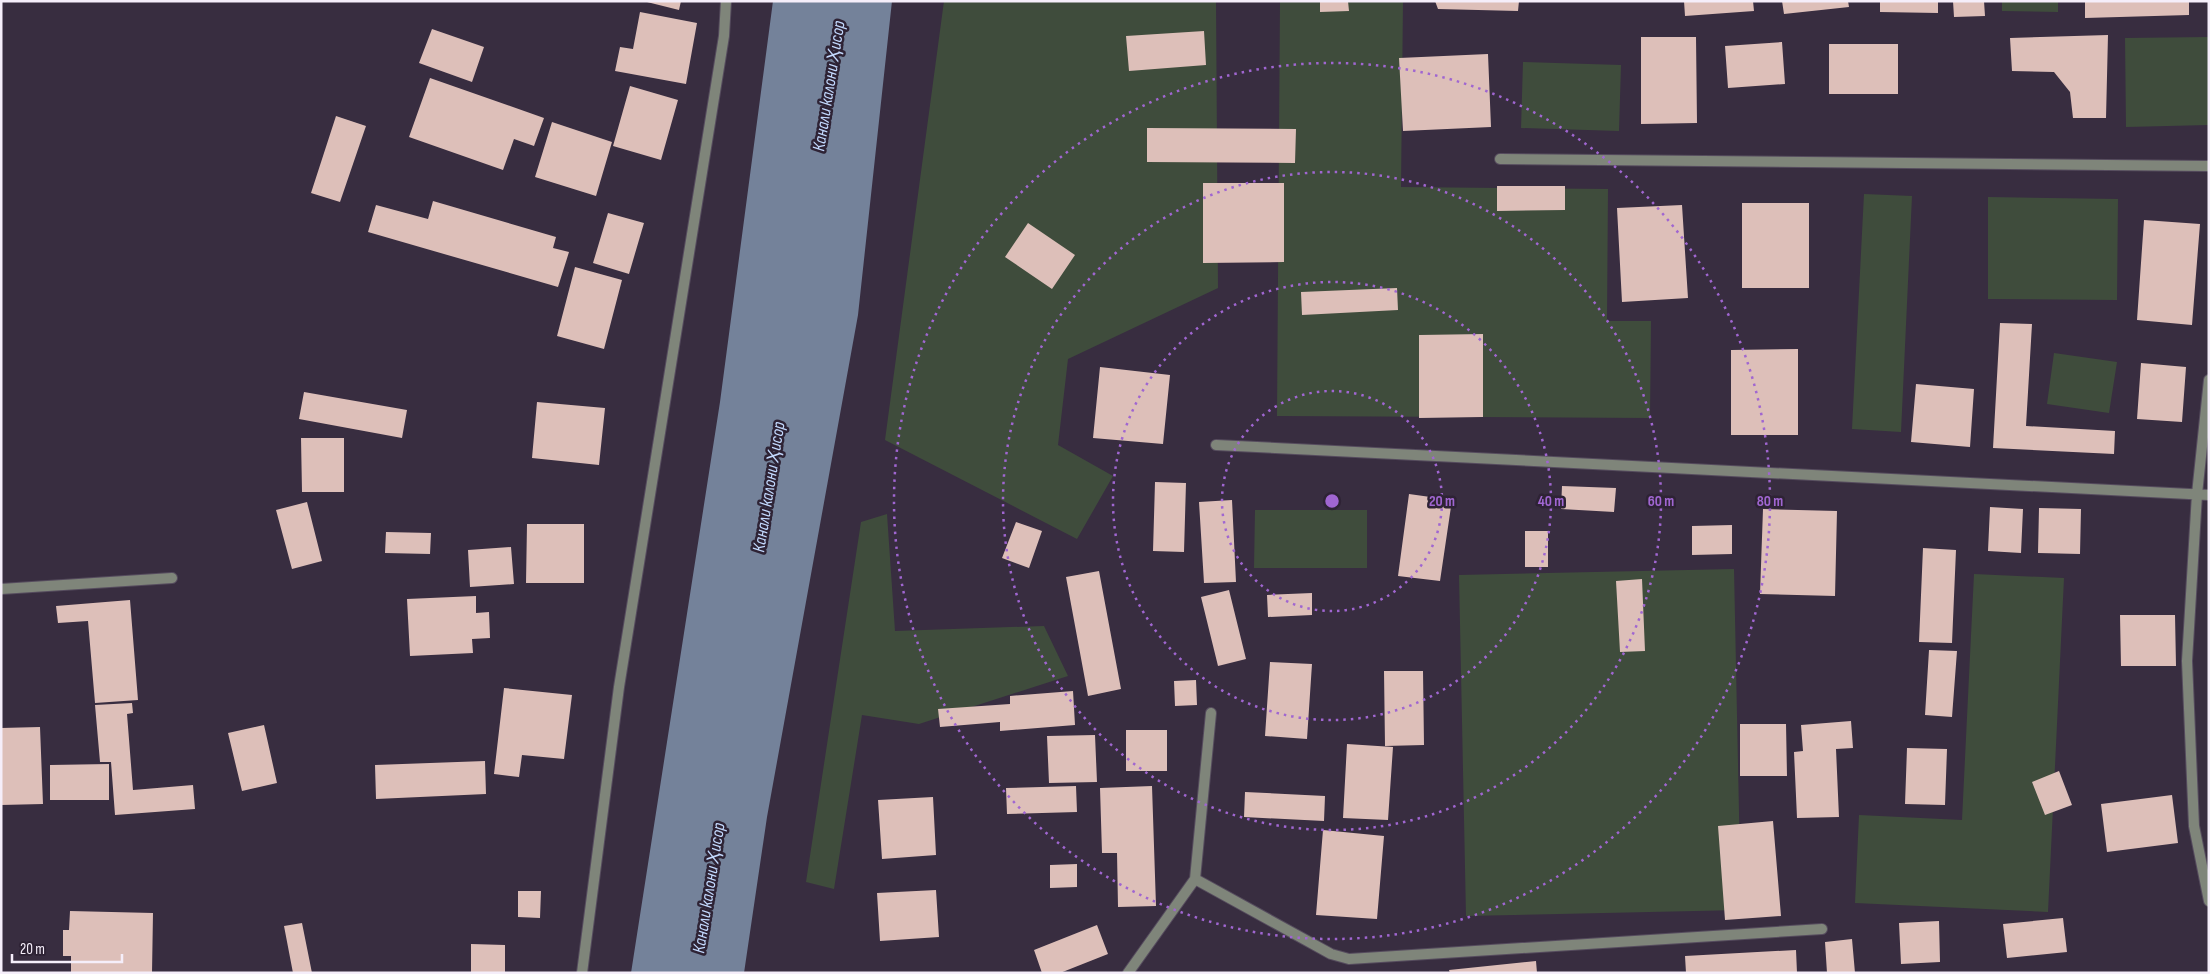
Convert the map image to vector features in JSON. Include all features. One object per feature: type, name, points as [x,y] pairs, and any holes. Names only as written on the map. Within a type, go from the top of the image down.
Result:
[{"type":"street","points":[[582,973],[619,686],[723,46],[726,1]]},
{"type":"street","points":[[1500,159],[2209,166]]},
{"type":"street","points":[[2208,898],[2194,826],[2188,661],[2197,494],[2209,380]]},
{"type":"street","points":[[1216,446],[2209,495]]},
{"type":"street","points":[[1,589],[172,578]]},
{"type":"street","points":[[1128,973],[1195,879],[1211,712]]},
{"type":"street","points":[[1195,879],[1331,954],[1349,959],[1822,929]]},
{"type":"green space","points":[[944,1],[1216,1],[1218,288],[1068,359],[1058,445],[1113,476],[1077,539],[885,440]]},
{"type":"green space","points":[[1280,1],[1403,1],[1401,187],[1608,189],[1607,321],[1651,321],[1650,418],[1277,416]]},
{"type":"green space","points":[[2002,1],[2058,1],[2058,12],[2002,11]]},
{"type":"green space","points":[[2209,37],[2209,125],[2126,127],[2125,38]]},
{"type":"green space","points":[[1523,62],[1621,65],[1619,131],[1521,128]]},
{"type":"green space","points":[[1864,194],[1912,196],[1901,432],[1852,429]]},
{"type":"green space","points":[[1988,197],[2118,199],[2117,300],[1988,299]]},
{"type":"green space","points":[[2054,353],[2117,362],[2109,413],[2047,404]]},
{"type":"green space","points":[[1255,510],[1367,510],[1367,568],[1254,568]]},
{"type":"green space","points":[[887,514],[895,631],[1044,626],[1068,676],[919,724],[862,715],[834,889],[806,882],[861,522]]},
{"type":"green space","points":[[1734,569],[1741,910],[1466,916],[1459,575]]},
{"type":"green space","points":[[1974,574],[2064,578],[2048,912],[1855,903],[1859,815],[1962,820]]},
{"type":"water","name":"Канали калони Ҳисор","points":[[773,1],[892,1],[858,315],[767,817],[744,973],[631,973],[720,402]]},
{"type":"building","points":[[643,1],[681,1],[679,10]]},
{"type":"building","points":[[1320,1],[1348,1],[1349,11],[1320,12]]},
{"type":"building","points":[[1435,1],[1519,1],[1518,11],[1438,9]]},
{"type":"building","points":[[1684,1],[1753,1],[1754,11],[1685,16]]},
{"type":"building","points":[[1782,1],[1848,1],[1849,7],[1784,14]]},
{"type":"building","points":[[1880,1],[1938,1],[1938,13],[1880,12]]},
{"type":"building","points":[[1953,1],[1984,1],[1985,16],[1954,17]]},
{"type":"building","points":[[2085,1],[2189,1],[2189,15],[2085,18]]},
{"type":"building","points":[[640,12],[697,23],[686,84],[615,71],[620,47],[633,49]]},
{"type":"building","points":[[432,29],[484,47],[472,82],[419,63]]},
{"type":"building","points":[[1204,31],[1206,65],[1129,71],[1126,36]]},
{"type":"building","points":[[2108,35],[2106,118],[2073,118],[2070,92],[2054,72],[2012,71],[2010,38]]},
{"type":"building","points":[[1641,37],[1696,37],[1697,123],[1641,124]]},
{"type":"building","points":[[1782,42],[1785,84],[1728,88],[1725,46]]},
{"type":"building","points":[[1829,44],[1898,44],[1898,94],[1829,94]]},
{"type":"building","points":[[1488,54],[1491,127],[1403,131],[1399,58]]},
{"type":"building","points":[[430,78],[544,118],[534,146],[514,139],[503,170],[409,137]]},
{"type":"building","points":[[630,86],[678,100],[661,160],[613,146]]},
{"type":"building","points":[[336,116],[366,126],[340,202],[311,193]]},
{"type":"building","points":[[552,122],[612,142],[596,196],[535,177]]},
{"type":"building","points":[[1147,128],[1296,129],[1295,163],[1147,162]]},
{"type":"building","points":[[1203,183],[1284,183],[1284,262],[1203,263]]},
{"type":"building","points":[[1497,186],[1565,186],[1565,210],[1497,211]]},
{"type":"building","points":[[433,201],[556,237],[553,248],[569,252],[558,287],[368,232],[376,205],[428,219]]},
{"type":"building","points":[[1742,203],[1809,203],[1809,288],[1742,288]]},
{"type":"building","points":[[1682,205],[1688,298],[1622,302],[1617,208]]},
{"type":"building","points":[[608,213],[644,223],[629,274],[593,263]]},
{"type":"building","points":[[2144,220],[2200,224],[2192,325],[2137,320]]},
{"type":"building","points":[[1028,223],[1075,255],[1052,289],[1005,257]]},
{"type":"building","points":[[575,267],[622,280],[604,349],[557,336]]},
{"type":"building","points":[[1397,288],[1398,310],[1302,315],[1301,292]]},
{"type":"building","points":[[2000,323],[2032,324],[2026,426],[2115,431],[2114,454],[1993,448]]},
{"type":"building","points":[[1483,334],[1483,417],[1419,418],[1419,335]]},
{"type":"building","points":[[1798,349],[1798,435],[1731,435],[1731,350]]},
{"type":"building","points":[[2141,363],[2186,367],[2182,422],[2137,419]]},
{"type":"building","points":[[1100,367],[1170,375],[1163,444],[1093,438]]},
{"type":"building","points":[[1916,384],[1974,389],[1970,447],[1911,442]]},
{"type":"building","points":[[304,392],[407,410],[402,438],[299,419]]},
{"type":"building","points":[[537,402],[605,408],[599,465],[532,458]]},
{"type":"building","points":[[301,438],[344,438],[344,492],[302,492]]},
{"type":"building","points":[[1155,482],[1186,483],[1184,552],[1153,551]]},
{"type":"building","points":[[1562,486],[1616,488],[1614,512],[1561,509]]},
{"type":"building","points":[[1409,494],[1452,500],[1440,581],[1398,576]]},
{"type":"building","points":[[1232,500],[1236,582],[1204,583],[1199,502]]},
{"type":"building","points":[[307,502],[322,561],[292,569],[276,510]]},
{"type":"building","points":[[1990,507],[2023,509],[2021,553],[1988,551]]},
{"type":"building","points":[[2039,508],[2081,509],[2080,554],[2038,553]]},
{"type":"building","points":[[1763,509],[1837,511],[1835,596],[1760,594]]},
{"type":"building","points":[[1016,522],[1042,531],[1029,568],[1002,558]]},
{"type":"building","points":[[527,524],[584,524],[584,583],[526,583]]},
{"type":"building","points":[[1732,525],[1732,554],[1692,555],[1692,526]]},
{"type":"building","points":[[1525,531],[1548,531],[1548,567],[1525,567]]},
{"type":"building","points":[[386,532],[431,533],[430,554],[385,553]]},
{"type":"building","points":[[511,547],[514,584],[470,587],[468,550]]},
{"type":"building","points":[[1923,548],[1956,550],[1952,643],[1919,642]]},
{"type":"building","points":[[1099,571],[1121,689],[1088,696],[1066,577]]},
{"type":"building","points":[[1642,579],[1645,651],[1620,652],[1616,581]]},
{"type":"building","points":[[1229,590],[1246,659],[1218,666],[1201,597]]},
{"type":"building","points":[[1312,593],[1312,615],[1268,617],[1267,595]]},
{"type":"building","points":[[476,596],[476,613],[489,612],[490,638],[472,639],[473,653],[410,656],[407,599]]},
{"type":"building","points":[[130,600],[138,700],[95,703],[88,621],[58,623],[56,606]]},
{"type":"building","points":[[2120,615],[2175,615],[2176,666],[2121,666]]},
{"type":"building","points":[[1929,650],[1957,651],[1952,717],[1925,715]]},
{"type":"building","points":[[1270,662],[1312,664],[1307,739],[1265,736]]},
{"type":"building","points":[[1384,671],[1423,671],[1424,745],[1385,746]]},
{"type":"building","points":[[1196,680],[1197,705],[1175,706],[1174,681]]},
{"type":"building","points":[[504,688],[572,695],[564,759],[522,755],[519,777],[494,774]]},
{"type":"building","points":[[1073,691],[1075,725],[1000,731],[1000,722],[940,727],[938,709],[1010,704],[1010,696]]},
{"type":"building","points":[[132,703],[133,713],[127,714],[133,790],[193,785],[195,809],[115,815],[111,762],[100,762],[95,705]]},
{"type":"building","points":[[1851,721],[1853,748],[1836,749],[1839,817],[1797,818],[1794,752],[1803,751],[1801,725]]},
{"type":"building","points":[[1740,724],[1786,724],[1787,776],[1740,776]]},
{"type":"building","points":[[264,725],[277,783],[242,791],[228,733]]},
{"type":"building","points":[[40,727],[43,804],[1,805],[1,728]]},
{"type":"building","points":[[1126,730],[1167,730],[1167,771],[1126,771]]},
{"type":"building","points":[[1095,735],[1097,782],[1049,783],[1047,736]]},
{"type":"building","points":[[1347,744],[1393,747],[1388,820],[1343,818]]},
{"type":"building","points":[[1907,748],[1947,749],[1945,805],[1905,804]]},
{"type":"building","points":[[485,761],[486,794],[376,799],[375,765]]},
{"type":"building","points":[[109,764],[109,800],[50,800],[50,765]]},
{"type":"building","points":[[2059,771],[2072,805],[2045,815],[2032,782]]},
{"type":"building","points":[[1076,786],[1077,812],[1007,814],[1006,788]]},
{"type":"building","points":[[1152,786],[1156,906],[1118,907],[1117,853],[1102,853],[1100,788]]},
{"type":"building","points":[[1245,792],[1325,796],[1324,821],[1244,817]]},
{"type":"building","points":[[2172,795],[2178,843],[2107,852],[2101,804]]},
{"type":"building","points":[[933,797],[936,855],[882,859],[878,800]]},
{"type":"building","points":[[1773,821],[1781,916],[1725,920],[1718,826]]},
{"type":"building","points":[[1323,830],[1384,836],[1377,919],[1316,915]]},
{"type":"building","points":[[1077,864],[1077,887],[1050,888],[1050,865]]},
{"type":"building","points":[[936,890],[939,937],[880,941],[877,893]]},
{"type":"building","points":[[518,891],[541,891],[540,918],[518,917]]},
{"type":"building","points":[[70,911],[153,913],[152,973],[71,973],[71,956],[63,956],[63,930],[69,930]]},
{"type":"building","points":[[2063,918],[2067,952],[2007,958],[2003,924]]},
{"type":"building","points":[[1939,921],[1940,962],[1901,964],[1899,923]]},
{"type":"building","points":[[302,923],[312,973],[293,973],[284,926]]},
{"type":"building","points":[[1097,925],[1108,954],[1060,973],[1042,973],[1034,950]]},
{"type":"building","points":[[1852,939],[1855,973],[1827,973],[1825,942]]},
{"type":"building","points":[[471,944],[505,945],[505,972],[471,972]]},
{"type":"building","points":[[1796,950],[1797,973],[1686,973],[1685,956]]},
{"type":"building","points":[[1536,961],[1537,973],[1450,973],[1449,970]]}]
